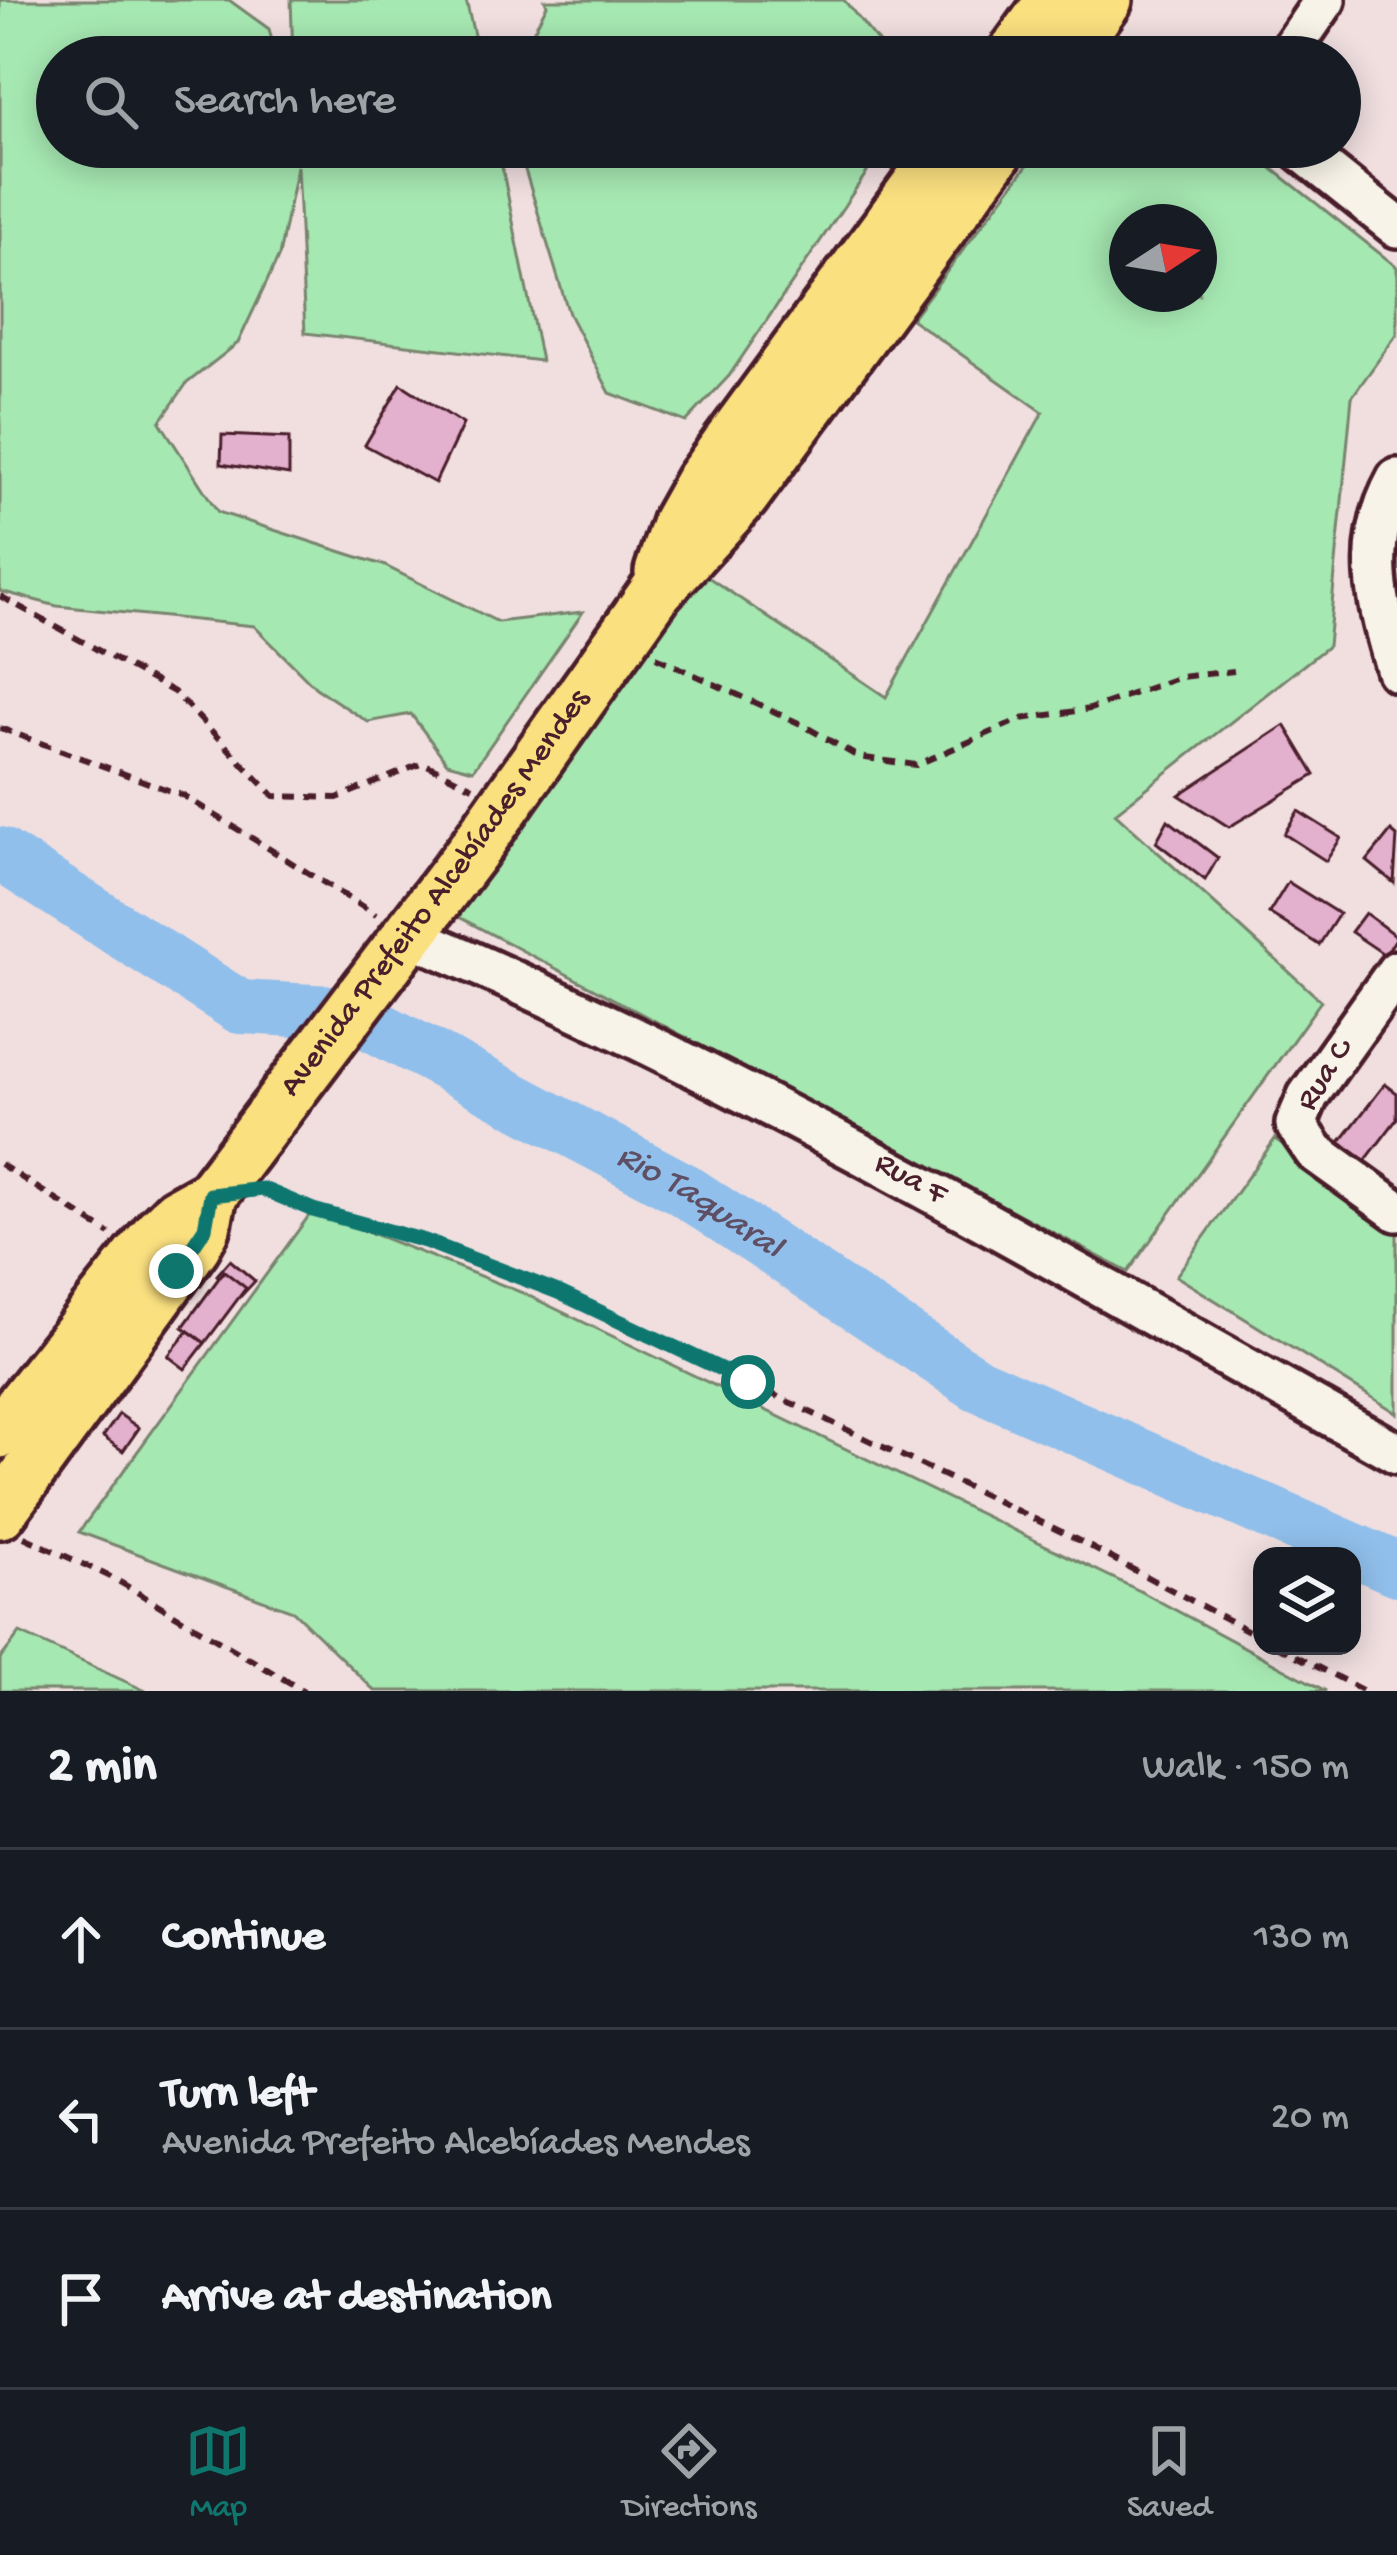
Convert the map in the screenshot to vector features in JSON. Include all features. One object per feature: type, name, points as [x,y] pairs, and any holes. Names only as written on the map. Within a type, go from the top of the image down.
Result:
[{"type":"main road","points":[[1027,36],[1054,0]]},
{"type":"main road","points":[[1080,36],[1106,0]]},
{"type":"main road","name":"Avenida Prefeito Alcebíades Mendes","points":[[0,1432],[141,1253],[177,1214],[211,1195],[506,803],[657,590],[692,531],[701,481],[931,168]]},
{"type":"main road","name":"Avenida Prefeito Alcebíades Mendes","points":[[692,531],[743,496],[985,168]]},
{"type":"main road","name":"Avenida Prefeito Alcebíades Mendes","points":[[9,1523],[194,1246],[205,1228],[211,1195]]},
{"type":"street","points":[[1300,36],[1325,0]]},
{"type":"street","points":[[1323,168],[1397,227]]},
{"type":"street","points":[[1397,479],[1374,543],[1380,616],[1397,671]]},
{"type":"street","name":"Rua F","points":[[402,939],[550,994],[693,1066],[1397,1453]]},
{"type":"street","name":"Rua C","points":[[1397,970],[1308,1096],[1296,1124],[1329,1165],[1397,1211]]},
{"type":"path","points":[[0,596],[174,692],[274,796],[337,798],[423,763],[506,803]]},
{"type":"path","points":[[610,656],[652,656],[801,724],[858,757],[916,765],[1021,719],[1090,710],[1180,677],[1234,671]]},
{"type":"path","points":[[0,728],[184,796],[402,939]]},
{"type":"path","points":[[0,1164],[141,1253]]},
{"type":"path","points":[[211,1195],[263,1189],[313,1210],[425,1241],[558,1292],[1047,1525],[1253,1633]]},
{"type":"path","points":[[9,1523],[113,1578],[304,1691]]},
{"type":"path","points":[[1294,1655],[1364,1691]]},
{"type":"green space","points":[[0,0],[229,0],[269,29],[271,36],[36,36],[36,168],[297,168],[279,256],[238,343],[187,383],[160,422],[218,512],[383,565],[498,622],[583,612],[473,770],[447,763],[411,714],[368,722],[316,688],[254,626],[57,606],[0,591]]},
{"type":"green space","points":[[291,0],[466,0],[474,36],[292,36]]},
{"type":"green space","points":[[545,0],[844,0],[873,36],[531,36],[547,5]]},
{"type":"green space","points":[[297,168],[502,168],[541,361],[305,333]]},
{"type":"green space","points":[[524,168],[870,168],[729,376],[686,422],[610,393],[569,314]]},
{"type":"green space","points":[[1025,168],[1272,168],[1397,267],[1397,334],[1352,397],[1328,646],[1115,813],[1321,1001],[1128,1272],[457,916],[702,573],[886,697],[1043,412],[911,319]]},
{"type":"green space","points":[[1275,1139],[1397,1224],[1397,1413],[1176,1276]]},
{"type":"green space","points":[[313,1210],[523,1293],[1140,1591],[1326,1691],[375,1691],[293,1611],[79,1532]]},
{"type":"green space","points":[[20,1633],[146,1691],[0,1691],[0,1659]]},
{"type":"building","points":[[401,384],[463,424],[435,483],[365,445]]},
{"type":"building","points":[[222,435],[289,438],[289,475],[221,464]]},
{"type":"building","points":[[1285,725],[1315,775],[1229,827],[1179,795]]},
{"type":"building","points":[[1298,811],[1341,838],[1326,861],[1284,834]]},
{"type":"building","points":[[1168,820],[1218,858],[1205,880],[1156,842]]},
{"type":"building","points":[[1391,831],[1397,836],[1394,883],[1367,861]]},
{"type":"building","points":[[1288,882],[1339,914],[1319,945],[1269,913]]},
{"type":"building","points":[[1365,913],[1397,937],[1385,955],[1351,932]]},
{"type":"building","points":[[1385,1084],[1397,1093],[1397,1119],[1362,1165],[1337,1146]]},
{"type":"building","points":[[230,1260],[255,1281],[241,1296],[217,1275]]},
{"type":"building","points":[[224,1271],[246,1288],[205,1343],[183,1327]]},
{"type":"building","points":[[188,1331],[205,1343],[185,1369],[168,1356]]},
{"type":"building","points":[[119,1414],[139,1428],[123,1451],[103,1437]]},
{"type":"waterway","name":"Rio Taquaral","points":[[0,854],[240,1007],[350,1013],[681,1188],[977,1384],[1397,1569]]},
{"type":"route","points":[[176,1271],[205,1228],[211,1195],[263,1189],[313,1210],[425,1241],[558,1292],[748,1382]]}]
